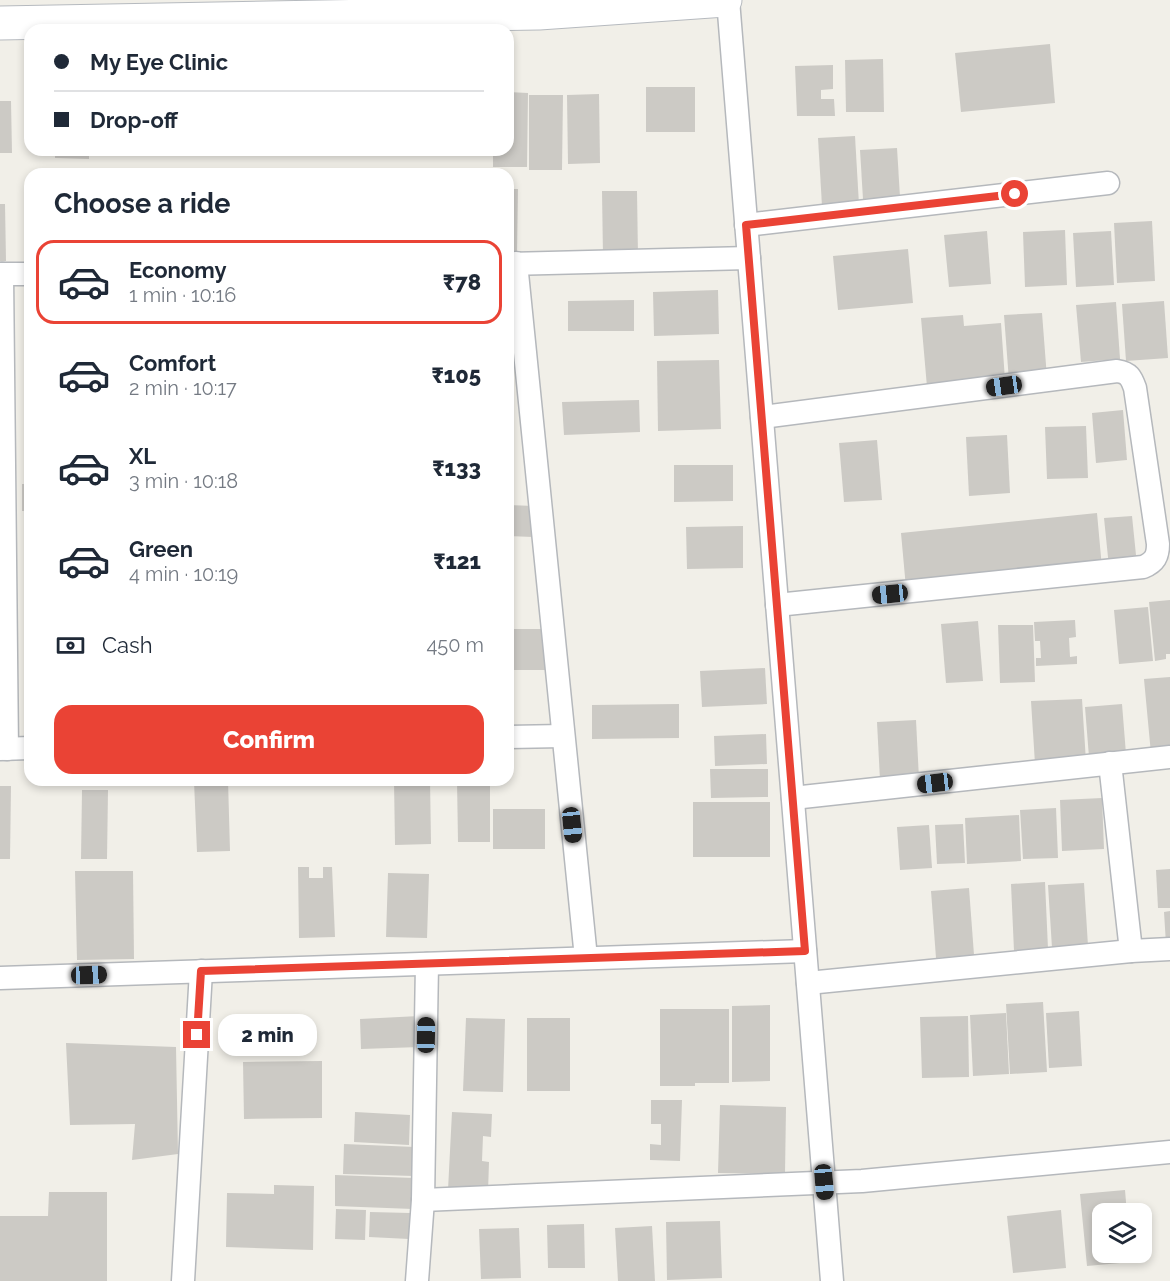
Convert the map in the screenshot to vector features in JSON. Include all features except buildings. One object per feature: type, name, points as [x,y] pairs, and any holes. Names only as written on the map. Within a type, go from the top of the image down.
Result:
[{"type":"street","points":[[0,22],[433,7],[539,13],[726,0],[832,1281]]},
{"type":"street","points":[[746,225],[1108,183]]},
{"type":"street","points":[[514,263],[749,258]]},
{"type":"street","points":[[24,274],[1,274],[4,749],[24,748]]},
{"type":"street","points":[[514,282],[586,958]]},
{"type":"street","points":[[762,417],[1123,372],[1131,378],[1136,388],[1158,544],[1155,560],[1143,567],[777,605]]},
{"type":"street","points":[[514,737],[563,736]]},
{"type":"street","points":[[793,798],[1170,757]]},
{"type":"street","points":[[1110,763],[1131,951]]},
{"type":"street","points":[[808,983],[1170,949]]},
{"type":"street","points":[[0,978],[805,951]]},
{"type":"street","points":[[417,1281],[423,1200],[427,964]]},
{"type":"street","points":[[183,1281],[201,971]]},
{"type":"street","points":[[423,1200],[872,1180],[1170,1152]]},
{"type":"route","points":[[197,1035],[201,971],[805,951],[746,225],[1015,194]]}]
